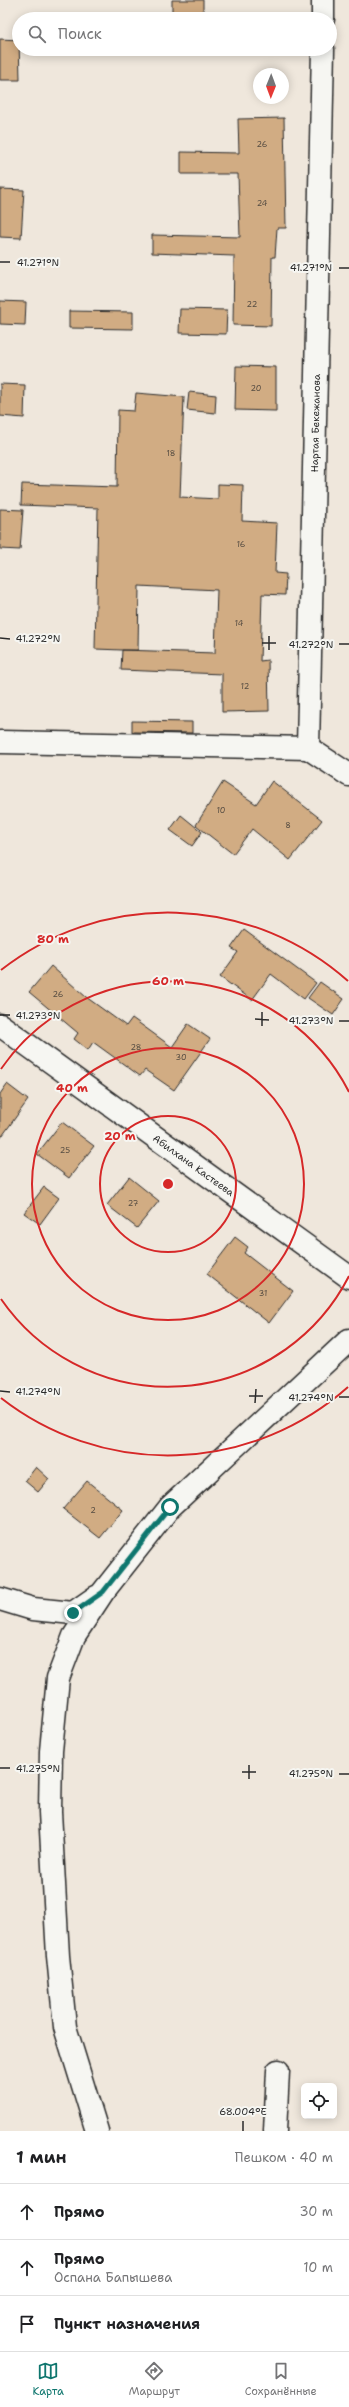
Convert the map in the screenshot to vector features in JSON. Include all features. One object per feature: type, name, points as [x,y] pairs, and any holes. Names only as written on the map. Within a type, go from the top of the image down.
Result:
[{"type":"street","points":[[323,0],[323,12]]},
{"type":"street","name":"Нартая Бекежанова","points":[[308,748],[323,56]]},
{"type":"street","points":[[0,742],[308,748],[349,775]]},
{"type":"street","name":"Абилхана Кастеева","points":[[0,1025],[349,1277]]},
{"type":"street","points":[[97,2131],[65,2027],[58,1956],[50,1812],[51,1751],[58,1678],[74,1636],[103,1592],[170,1507],[349,1340]]},
{"type":"street","points":[[0,1599],[33,1609],[73,1613],[103,1592]]},
{"type":"street","points":[[275,2131],[278,2071]]},
{"type":"building","points":[[172,0],[203,0],[203,12],[172,12]]},
{"type":"building","points":[[0,39],[12,40],[12,56],[19,56],[20,80],[0,80]]},
{"type":"building","points":[[284,118],[286,228],[277,228],[275,257],[272,257],[271,326],[233,325],[234,256],[152,253],[152,235],[240,237],[238,174],[181,174],[181,152],[239,153],[238,119]]},
{"type":"building","points":[[0,189],[24,190],[21,238],[0,237]]},
{"type":"building","points":[[0,301],[26,302],[25,325],[0,324]]},
{"type":"building","points":[[180,309],[227,310],[226,334],[179,333]]},
{"type":"building","points":[[69,311],[133,312],[133,329],[69,328]]},
{"type":"building","points":[[236,366],[276,367],[276,411],[235,410]]},
{"type":"building","points":[[0,384],[25,385],[24,418],[0,416]]},
{"type":"building","points":[[189,392],[216,395],[215,413],[187,410]]},
{"type":"building","points":[[136,393],[184,397],[180,497],[218,499],[218,484],[243,485],[242,521],[277,523],[275,573],[286,574],[285,595],[262,594],[260,661],[268,660],[269,711],[222,712],[222,674],[121,670],[122,650],[95,649],[98,508],[21,505],[22,484],[117,487],[118,410],[134,411]],"holes":[[[139,586],[217,590],[215,653],[122,650],[138,650]]]},
{"type":"building","points":[[0,509],[23,510],[20,550],[0,549]]},
{"type":"building","points":[[132,721],[192,722],[192,733],[132,732]]},
{"type":"building","points":[[272,781],[322,820],[290,860],[252,829],[233,854],[196,825],[223,782],[256,804]]},
{"type":"building","points":[[181,815],[202,832],[192,846],[170,830]]},
{"type":"building","points":[[244,930],[316,983],[304,999],[271,974],[252,1000],[220,977],[238,952],[231,948]]},
{"type":"building","points":[[51,966],[86,997],[126,1026],[132,1018],[172,1047],[188,1024],[210,1039],[174,1090],[145,1070],[140,1076],[93,1042],[88,1050],[74,1039],[78,1033],[29,992]]},
{"type":"building","points":[[320,982],[344,999],[333,1015],[308,998]]},
{"type":"building","points":[[7,1084],[28,1100],[0,1139],[0,1094]]},
{"type":"building","points":[[62,1122],[94,1146],[69,1178],[37,1154]]},
{"type":"building","points":[[129,1177],[159,1201],[137,1228],[107,1205]]},
{"type":"building","points":[[44,1187],[59,1198],[40,1224],[24,1213]]},
{"type":"building","points":[[235,1237],[248,1247],[244,1253],[293,1291],[269,1323],[207,1274]]},
{"type":"building","points":[[36,1467],[49,1479],[38,1492],[25,1481]]},
{"type":"building","points":[[87,1481],[123,1510],[100,1538],[63,1509]]},
{"type":"route","points":[[73,1613],[103,1592],[170,1507]]}]
